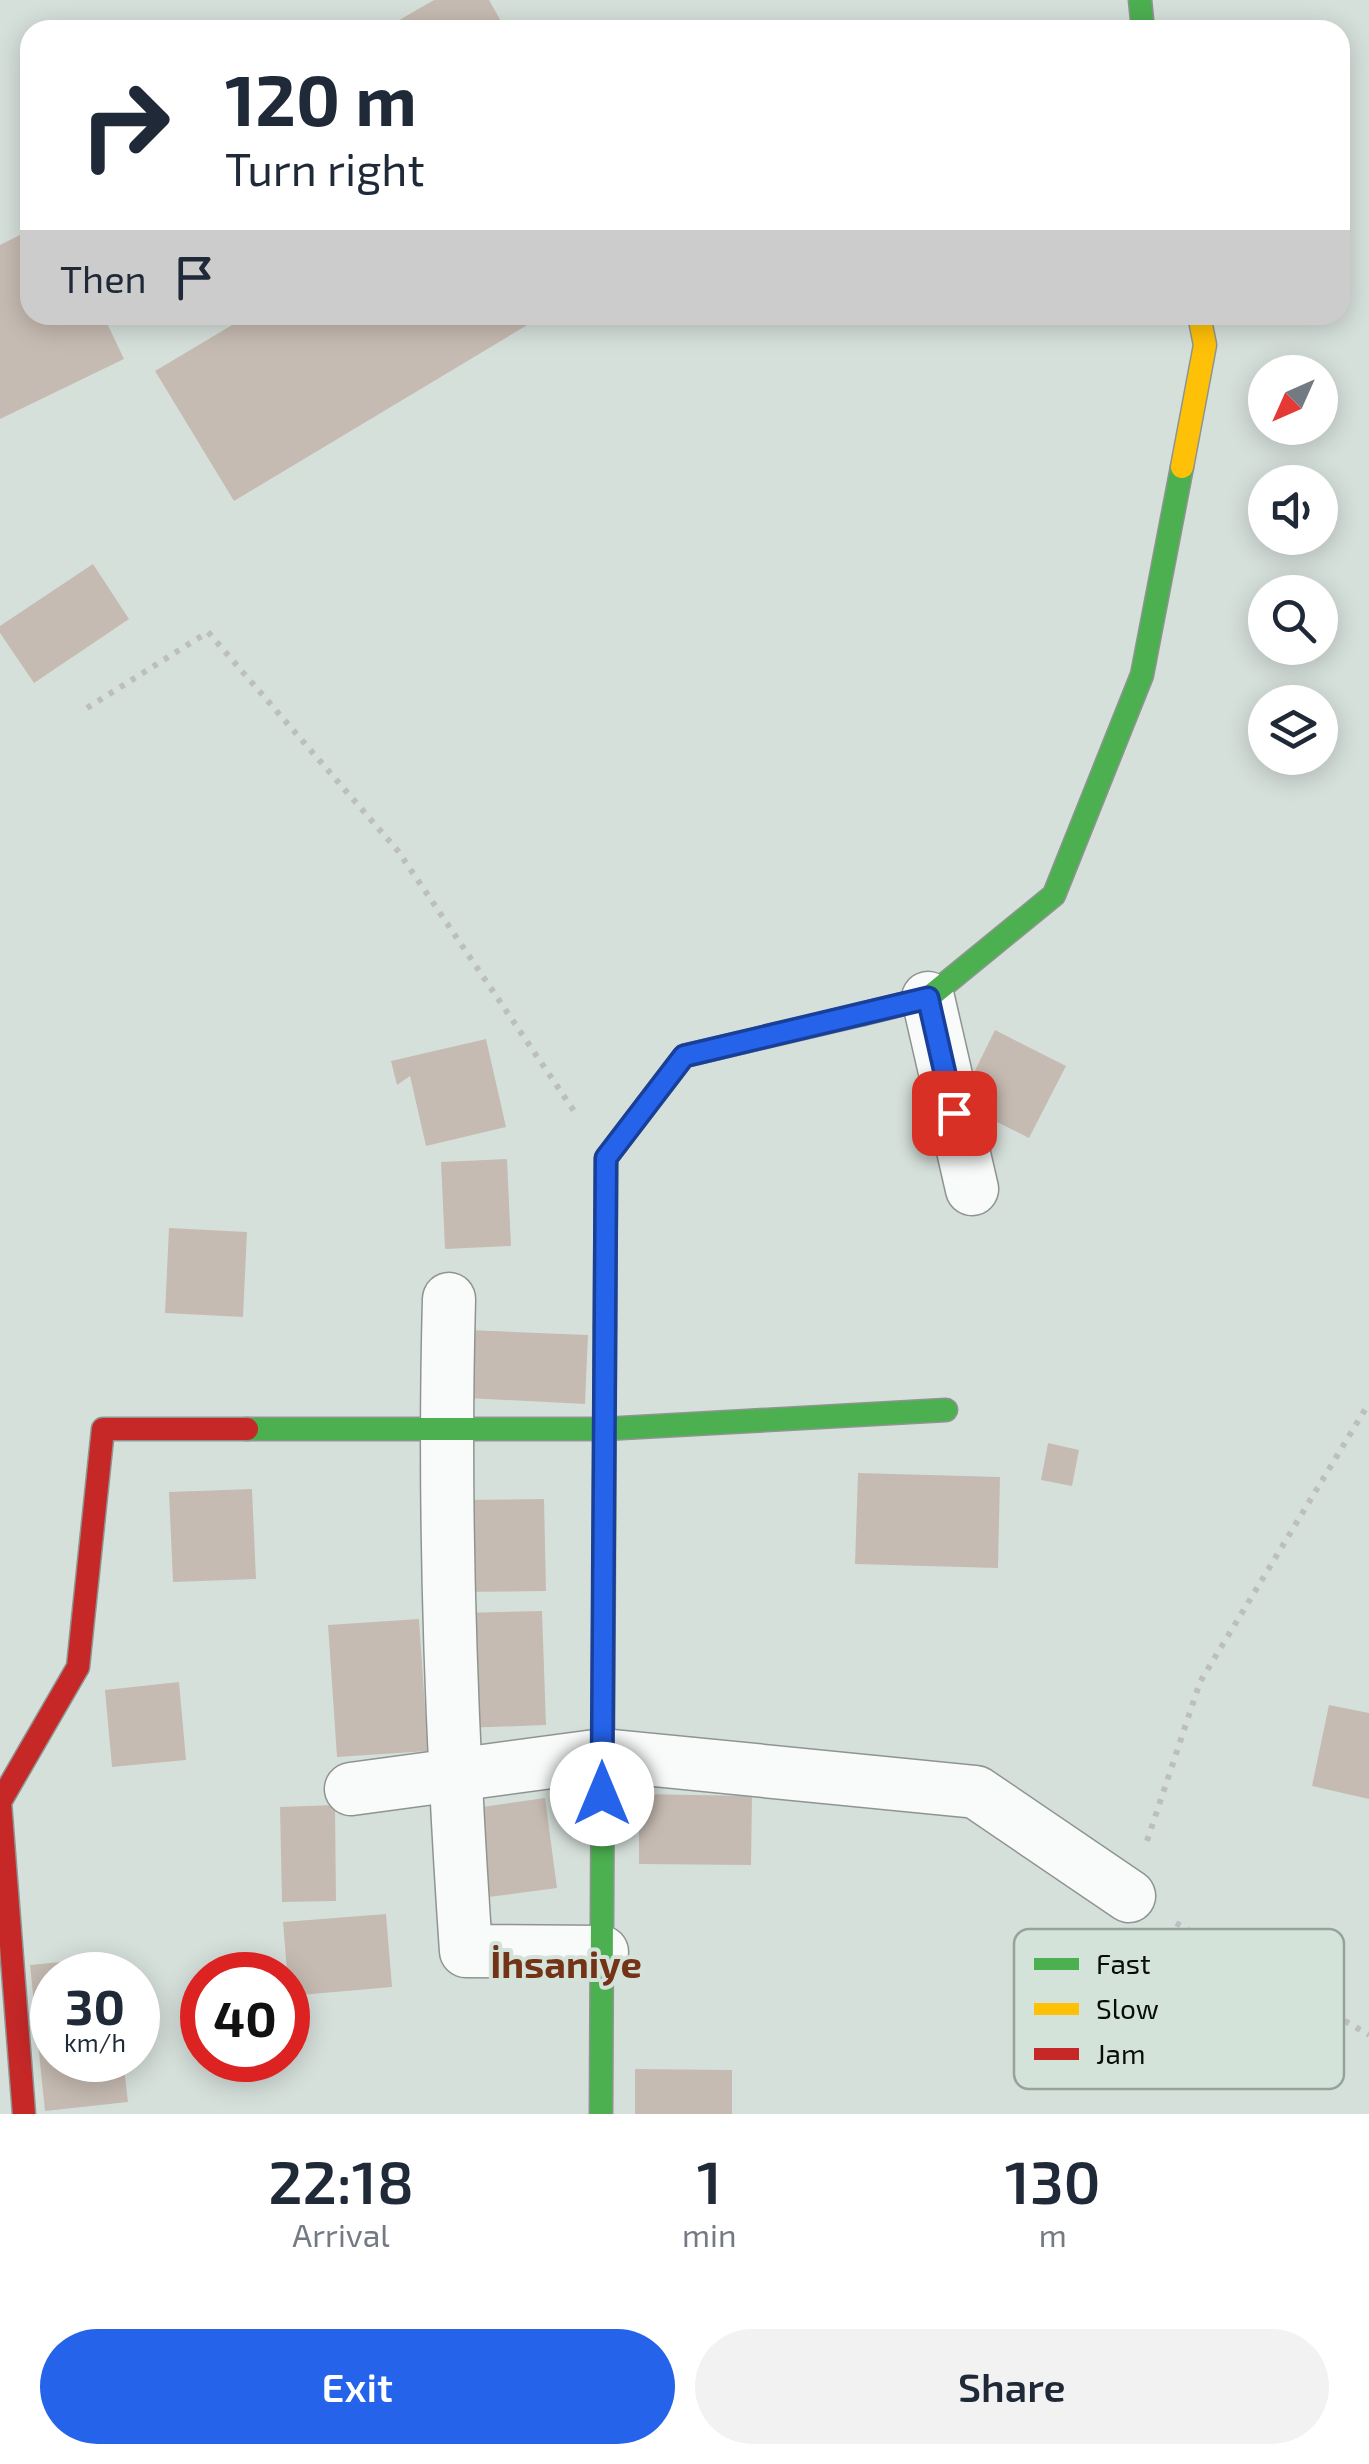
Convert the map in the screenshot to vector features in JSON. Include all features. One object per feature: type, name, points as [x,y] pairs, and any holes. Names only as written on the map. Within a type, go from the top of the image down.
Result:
[{"type":"street","points":[[601,2114],[606,1158],[684,1056],[928,998],[1054,895],[1142,675],[1204,345],[1200,325]]},
{"type":"street","points":[[928,998],[972,1190]]},
{"type":"street","points":[[449,1299],[446,1428],[454,1777],[466,1950],[602,1952]]},
{"type":"street","points":[[24,2114],[0,1802],[78,1668],[104,1429],[604,1428],[946,1410]]},
{"type":"street","points":[[351,1789],[602,1755],[976,1792],[1129,1896]]},
{"type":"path","points":[[87,708],[208,632],[398,851],[606,1158]]},
{"type":"path","points":[[1186,1929],[1129,1896],[1200,1682],[1369,1403]]},
{"type":"path","points":[[1344,2021],[1369,2035]]},
{"type":"building","points":[[434,0],[489,0],[500,20],[399,20]]},
{"type":"building","points":[[20,235],[20,325],[108,325],[124,359],[0,419],[0,245]]},
{"type":"building","points":[[232,325],[527,325],[234,501],[155,371]]},
{"type":"building","points":[[93,564],[129,619],[34,683],[0,633],[0,626]]},
{"type":"building","points":[[995,1030],[1066,1066],[1029,1138],[959,1103]]},
{"type":"building","points":[[486,1039],[506,1127],[426,1146],[410,1076],[397,1085],[391,1061]]},
{"type":"building","points":[[507,1159],[511,1246],[445,1249],[441,1162]]},
{"type":"building","points":[[169,1228],[247,1232],[243,1317],[165,1313]]},
{"type":"building","points":[[469,1330],[588,1335],[585,1404],[466,1398]]},
{"type":"building","points":[[1048,1443],[1079,1450],[1072,1486],[1041,1480]]},
{"type":"building","points":[[858,1473],[1000,1477],[998,1568],[855,1564]]},
{"type":"building","points":[[252,1489],[256,1579],[173,1582],[169,1492]]},
{"type":"building","points":[[544,1499],[546,1591],[459,1592],[458,1500]]},
{"type":"building","points":[[542,1611],[546,1725],[465,1728],[461,1613]]},
{"type":"building","points":[[419,1619],[428,1751],[337,1757],[328,1625]]},
{"type":"building","points":[[179,1682],[186,1760],[112,1767],[105,1690]]},
{"type":"building","points":[[1329,1705],[1369,1713],[1369,1799],[1312,1786]]},
{"type":"building","points":[[639,1794],[752,1796],[751,1865],[639,1864]]},
{"type":"building","points":[[545,1798],[557,1888],[481,1898],[468,1809]]},
{"type":"building","points":[[335,1805],[336,1901],[282,1902],[280,1807]]},
{"type":"building","points":[[386,1914],[392,1987],[310,1994],[310,1952],[285,1952],[283,1922]]},
{"type":"building","points":[[635,2069],[732,2070],[732,2114],[635,2114]]},
{"type":"building","points":[[42,2082],[126,2082],[128,2102],[45,2111]]},
{"type":"traffic: fast","points":[[1140,0],[1142,20]]},
{"type":"traffic: fast","points":[[863,1014],[928,998],[1054,895],[1142,675],[1182,467]]},
{"type":"traffic: fast","points":[[601,2114],[605,1327]]},
{"type":"traffic: fast","points":[[247,1429],[604,1429],[946,1410]]},
{"type":"traffic: slow","points":[[1182,467],[1205,345],[1201,325]]},
{"type":"traffic: slow","points":[[605,1327],[606,1158],[684,1056],[863,1014]]},
{"type":"traffic: jam","points":[[24,2114],[0,1802],[78,1667],[103,1429],[247,1429]]},
{"type":"district","name":"İhsaniye","points":[[566,1965]]},
{"type":"route","points":[[602,1794],[606,1158],[684,1056],[928,998],[954,1113]]}]
